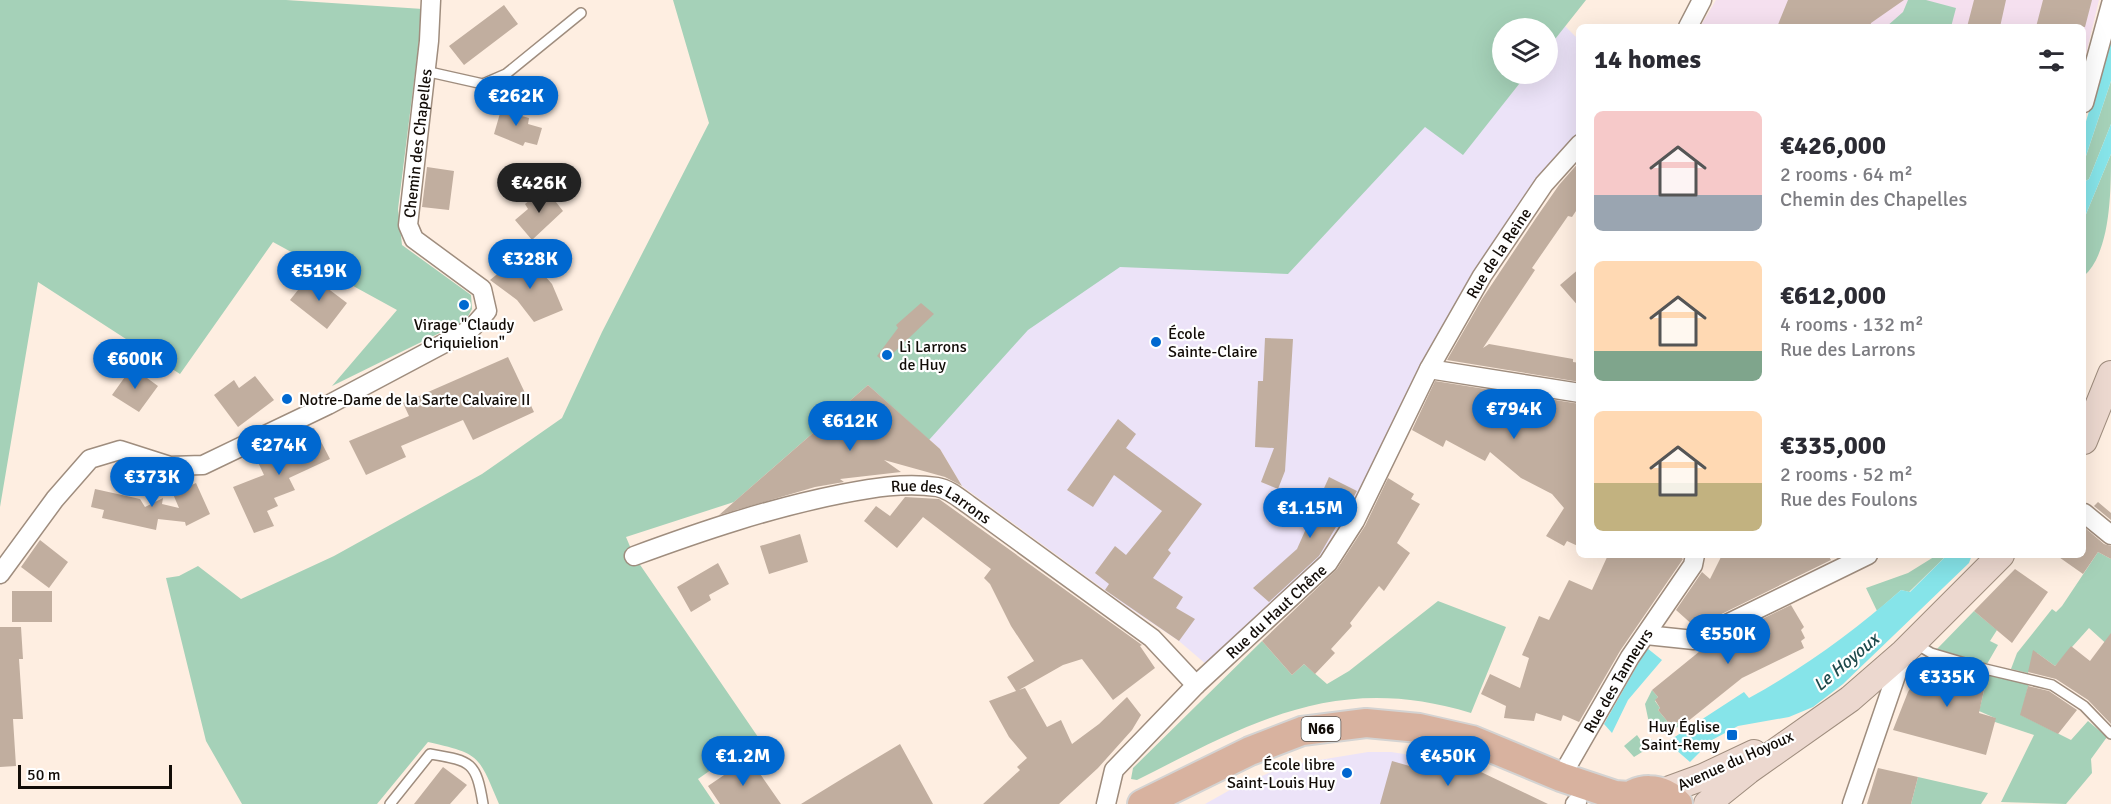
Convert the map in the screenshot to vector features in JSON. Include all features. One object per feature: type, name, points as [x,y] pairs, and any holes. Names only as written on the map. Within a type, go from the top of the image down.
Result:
[{"type":"main road","points":[[2086,436],[2111,374]]},
{"type":"main road","name":"Avenue du Hoyoux","points":[[1707,804],[1713,796],[1850,699],[1908,648],[1998,558]]},
{"type":"main road","name":"N66","points":[[1142,804],[1250,751],[1302,731],[1366,723],[1419,728],[1472,740],[1561,777],[1625,800]]},
{"type":"main road","name":"Avenue du Hoyoux","points":[[1670,798],[1703,777],[1809,728]]},
{"type":"main road","points":[[1561,777],[1578,803]]},
{"type":"main road","points":[[1625,800],[1643,790],[1670,798]]},
{"type":"street","name":"Chemin des Chapelles","points":[[0,574],[55,499],[90,459],[120,450],[170,466],[203,465],[328,405],[471,329],[487,311],[482,289],[414,239],[408,225],[431,0]]},
{"type":"street","points":[[1690,24],[1702,0]]},
{"type":"street","points":[[2086,96],[2111,4]]},
{"type":"street","name":"Rue de la Reine","points":[[1429,369],[1488,267],[1544,184],[1576,148]]},
{"type":"street","points":[[1429,369],[1576,392]]},
{"type":"street","name":"Rue du Haut Chêne","points":[[1106,804],[1114,770],[1196,685],[1328,563],[1355,521],[1429,369]]},
{"type":"street","name":"Rue des Larrons","points":[[634,556],[711,528],[792,504],[873,488],[920,485],[940,488],[969,504],[1152,638],[1196,685]]},
{"type":"street","points":[[2086,515],[2111,535]]},
{"type":"street","name":"Rue des Tanneurs","points":[[1561,777],[1630,657],[1693,565],[1694,558]]},
{"type":"street","points":[[1646,635],[1694,640],[1862,558]]},
{"type":"street","points":[[1852,804],[1908,648]]},
{"type":"lane","points":[[425,71],[483,84],[506,74],[581,13]]},
{"type":"lane","points":[[1908,648],[2052,685],[2084,706],[2111,734]]},
{"type":"lane","points":[[390,804],[430,754],[463,759],[478,776],[483,804]]},
{"type":"shaded area","points":[[1716,0],[2099,0],[2086,54],[2086,24],[1702,24]]},
{"type":"shaded area","name":"École Sainte-Claire","points":[[1565,26],[1576,37],[1576,137],[1538,180],[1475,274],[1418,369],[1360,492],[1314,566],[1207,665],[1179,641],[1128,607],[962,486],[940,449],[868,385],[1447,45],[1492,81],[1492,84],[1496,84],[1510,95],[1519,84],[1558,84],[1558,35]]},
{"type":"shaded area","name":"École libre Saint-Louis Huy","points":[[1368,752],[1391,752],[1431,758],[1416,804],[1205,804],[1237,786],[1289,765]]},
{"type":"green space","points":[[0,0],[286,0],[423,9],[398,209],[402,245],[471,295],[472,309],[466,320],[332,386],[397,310],[273,242],[180,374],[38,282],[0,507]]},
{"type":"green space","points":[[673,0],[1586,0],[1558,35],[1558,18],[1492,18],[1492,84],[1519,84],[1463,155],[1425,127],[1288,274],[1120,267],[1028,330],[929,440],[868,385],[734,502],[626,537],[634,556],[758,737],[698,779],[715,804],[499,804],[476,759],[458,750],[428,742],[377,804],[242,804],[206,741],[166,578],[179,576],[198,566],[241,599],[334,556],[482,474],[562,418],[602,332],[709,123]]},
{"type":"green space","points":[[1908,0],[1926,0],[1956,8],[1952,24],[1889,24],[1903,12]]},
{"type":"green space","points":[[2111,81],[2111,124],[2089,179],[2086,181],[2086,156]]},
{"type":"green space","points":[[2111,154],[2108,220],[2100,252],[2086,274],[2086,214]]},
{"type":"green space","points":[[2098,552],[2111,559],[2111,648],[2089,628],[2055,666],[2037,653],[2028,673],[2011,669],[2017,653],[2052,609],[2056,612],[2062,606]]},
{"type":"green space","points":[[1932,558],[1944,558],[1909,592],[1901,590],[1877,611],[1866,588],[1908,573]]},
{"type":"green space","points":[[1438,601],[1506,627],[1471,713],[1423,702],[1378,698],[1337,701],[1297,709],[1258,723],[1219,739],[1137,780],[1131,779],[1133,768],[1262,641],[1292,675],[1304,664],[1327,684],[1349,671]]},
{"type":"green space","points":[[1974,611],[1997,630],[1990,641],[1998,645],[1987,664],[1937,649]]},
{"type":"green space","points":[[1988,675],[2029,683],[2021,715],[2071,740],[2088,721],[2107,737],[2091,759],[2092,773],[2066,804],[2001,802],[2034,735],[1995,722],[1995,718],[1979,711]]},
{"type":"green space","points":[[1652,690],[1658,697],[1655,701],[1660,708],[1658,710],[1668,722],[1676,722],[1682,726],[1664,731],[1649,723],[1645,704]]},
{"type":"green space","points":[[1637,735],[1644,745],[1651,739],[1655,744],[1634,757],[1624,746]]},
{"type":"green space","points":[[1918,777],[1988,793],[1981,804],[1911,804]]},
{"type":"water","points":[[2111,38],[2111,81],[2086,156],[2086,121]]},
{"type":"water","points":[[2111,124],[2111,154],[2086,214],[2086,181],[2089,179]]},
{"type":"water","name":"Le Hoyoux","points":[[1944,558],[1971,558],[1969,563],[1843,684],[1813,707],[1789,717],[1738,726],[1712,740],[1690,762],[1667,742],[1744,692],[1749,698],[1770,686],[1847,634],[1901,590],[1910,592]]},
{"type":"water","points":[[1647,648],[1662,660],[1628,700],[1612,733],[1604,724]]},
{"type":"building","points":[[1788,0],[1904,0],[1871,24],[1778,24]]},
{"type":"building","points":[[1974,0],[2006,0],[2001,24],[1968,24]]},
{"type":"building","points":[[2043,0],[2092,0],[2086,24],[2037,24]]},
{"type":"building","points":[[504,5],[518,24],[464,65],[449,46]]},
{"type":"building","points":[[503,103],[519,108],[518,115],[529,118],[528,124],[542,128],[537,145],[525,142],[523,146],[494,134]]},
{"type":"building","points":[[1576,166],[1576,211],[1572,217],[1568,216],[1532,268],[1535,270],[1483,348],[1489,344],[1573,359],[1573,362],[1576,362],[1576,381],[1447,360],[1482,299],[1559,185]]},
{"type":"building","points":[[427,167],[454,171],[449,210],[422,207]]},
{"type":"building","points":[[545,188],[563,211],[532,240],[515,220],[528,209],[525,204]]},
{"type":"building","points":[[527,256],[552,284],[563,310],[534,322],[517,300],[490,280],[507,266],[513,271]]},
{"type":"building","points":[[1576,271],[1576,303],[1560,285]]},
{"type":"building","points":[[310,275],[347,303],[327,329],[290,300]]},
{"type":"building","name":"Li Larrons de Huy","points":[[921,303],[934,314],[884,362],[877,356],[898,328],[896,325]]},
{"type":"building","points":[[1265,338],[1293,339],[1285,471],[1278,489],[1261,482],[1274,448],[1255,447],[1258,381],[1263,381]]},
{"type":"building","points":[[508,357],[534,412],[473,440],[463,420],[401,446],[406,457],[366,475],[349,441],[409,416],[403,403]]},
{"type":"building","points":[[132,367],[158,386],[139,412],[112,395]]},
{"type":"building","points":[[255,376],[274,400],[238,427],[214,395],[234,380],[239,388]]},
{"type":"building","points":[[1435,381],[1576,403],[1576,545],[1567,541],[1564,546],[1546,536],[1564,508],[1552,494],[1521,478],[1490,452],[1485,461],[1446,440],[1443,447],[1412,430]]},
{"type":"building","points":[[868,385],[940,449],[962,486],[945,477],[884,460],[901,472],[840,479],[844,482],[815,487],[719,515]]},
{"type":"building","points":[[1118,419],[1136,434],[1126,448],[1202,504],[1168,550],[1171,553],[1153,578],[1183,597],[1176,608],[1195,619],[1179,641],[1105,590],[1109,584],[1095,573],[1115,546],[1126,555],[1162,511],[1114,475],[1093,507],[1067,490]]},
{"type":"building","points":[[314,428],[330,459],[289,478],[295,490],[274,498],[278,506],[267,511],[274,526],[254,533],[233,487],[264,475],[255,456]]},
{"type":"building","points":[[1329,477],[1357,491],[1319,556],[1269,602],[1253,588],[1297,549]]},
{"type":"building","points":[[1388,478],[1414,494],[1411,499],[1420,504],[1397,543],[1410,553],[1384,591],[1379,586],[1350,623],[1352,626],[1331,649],[1335,653],[1315,674],[1304,664],[1292,675],[1262,641],[1337,569],[1365,526]]},
{"type":"building","points":[[196,483],[210,514],[186,526],[185,522],[158,519],[156,530],[102,518],[104,510],[91,507],[95,489],[140,499],[145,507],[163,498],[162,504],[179,508],[173,494]]},
{"type":"building","points":[[905,497],[939,499],[1142,645],[1140,646],[1155,668],[1113,700],[1082,659],[1063,665],[1019,690],[1025,688],[1047,727],[1061,720],[1072,744],[1099,724],[1127,697],[1141,715],[1132,730],[1098,768],[1059,804],[983,804],[1020,770],[1017,767],[1027,758],[1009,737],[989,701],[1016,691],[1007,677],[1034,661],[1011,626],[990,584],[984,578],[991,569],[923,517],[897,548],[864,521],[876,506],[890,516]]},
{"type":"building","points":[[2098,502],[2111,513],[2111,520],[2094,506]]},
{"type":"building","points":[[2086,529],[2104,544],[2111,546],[2111,559],[2098,552],[2083,574],[2060,558],[2086,558]]},
{"type":"building","points":[[800,534],[808,562],[769,574],[760,546]]},
{"type":"building","points":[[40,540],[68,562],[49,588],[21,567]]},
{"type":"building","points":[[1607,558],[1683,559],[1620,651],[1579,722],[1563,715],[1561,721],[1536,713],[1534,721],[1504,718],[1506,706],[1481,694],[1490,674],[1520,688],[1529,658],[1522,655],[1539,616],[1549,620],[1569,580],[1592,590]]},
{"type":"building","points":[[1720,558],[1830,558],[1831,560],[1695,627],[1676,610],[1702,572],[1710,579]]},
{"type":"building","points":[[718,563],[729,584],[709,595],[711,600],[691,612],[677,587]]},
{"type":"building","points":[[2015,569],[2048,592],[2012,643],[1974,611]]},
{"type":"building","points":[[12,591],[52,591],[52,622],[12,622]]},
{"type":"building","points":[[1791,605],[1804,627],[1801,630],[1805,638],[1801,641],[1804,648],[1742,678],[1682,726],[1677,722],[1668,722],[1658,710],[1660,708],[1655,700],[1658,697],[1652,690],[1705,647]]},
{"type":"building","points":[[0,627],[21,627],[23,659],[19,659],[23,719],[13,719],[16,766],[0,767]]},
{"type":"building","points":[[2111,633],[2111,724],[2088,700],[2056,679],[2028,672],[2033,650],[2055,666],[2071,646],[2090,661]]},
{"type":"building","points":[[1928,659],[1987,676],[1979,713],[1996,718],[1986,755],[1893,730],[1908,692]]},
{"type":"building","points":[[2028,686],[2049,691],[2077,710],[2058,734],[2020,715]]},
{"type":"building","points":[[900,744],[933,804],[801,804],[845,777]]},
{"type":"building","points":[[749,758],[781,804],[720,804],[708,786]]},
{"type":"building","points":[[1431,758],[1439,761],[1440,758],[1481,772],[1548,804],[1380,804],[1392,761],[1427,771]]},
{"type":"building","points":[[443,767],[467,785],[450,804],[414,804]]},
{"type":"building","points":[[1878,768],[1918,777],[1911,804],[1867,804]]},
{"type":"place","name":"Virage \"Claudy Criquielion\"","points":[[464,305]]},
{"type":"place","name":"École Sainte-Claire","points":[[1156,342]]},
{"type":"place","name":"Li Larrons de Huy","points":[[887,355]]},
{"type":"place","name":"Notre-Dame de la Sarte Calvaire II","points":[[287,399]]},
{"type":"place","name":"Huy Église Saint-Remy","points":[[1732,735]]},
{"type":"place","name":"École libre Saint-Louis Huy","points":[[1347,773]]}]
